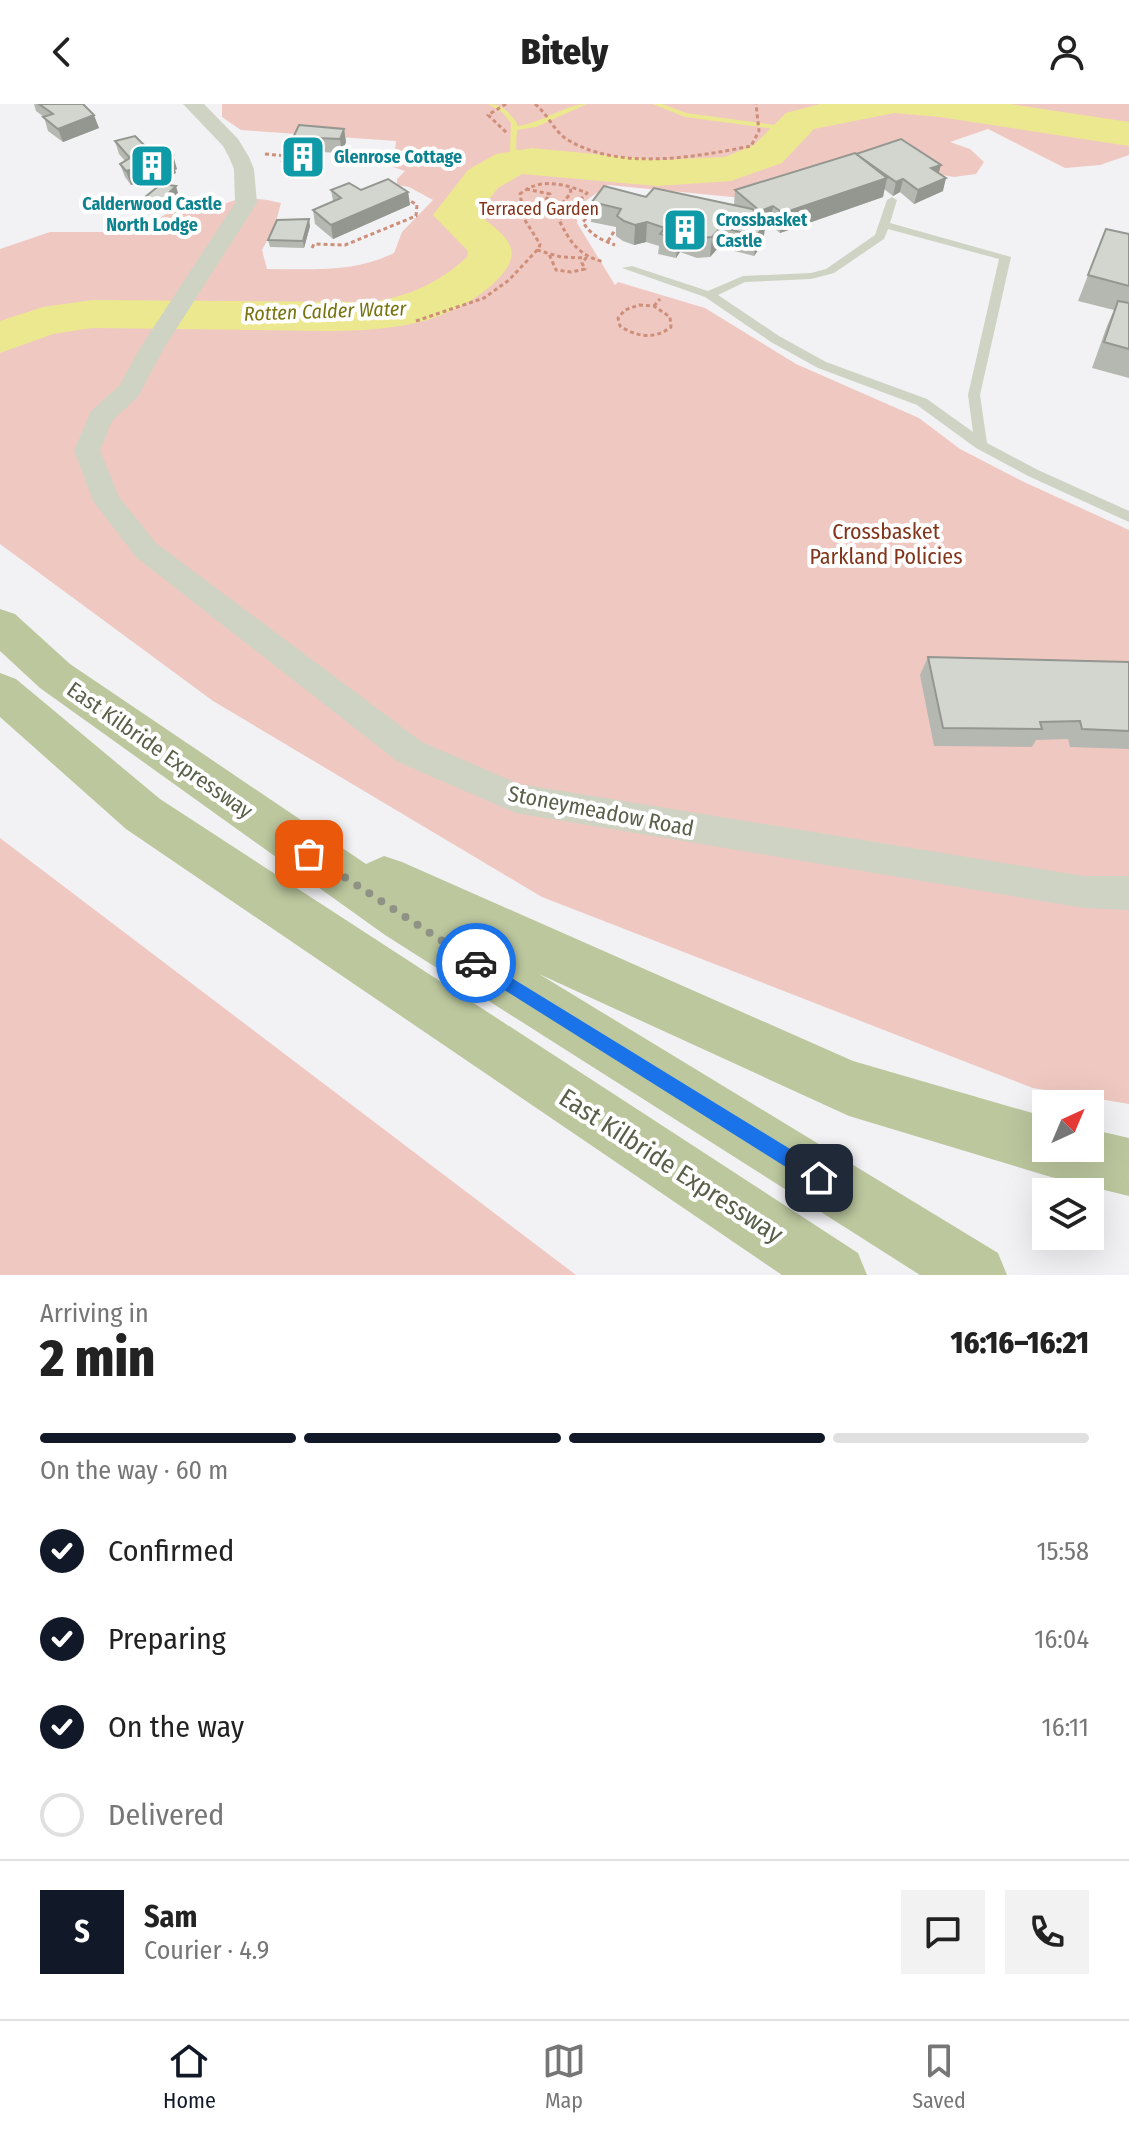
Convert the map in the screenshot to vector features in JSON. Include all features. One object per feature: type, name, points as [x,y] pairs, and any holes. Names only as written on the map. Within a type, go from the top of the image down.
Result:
[{"type":"highway","name":"East Kilbride Expressway","points":[[0,625],[55,676],[403,918],[976,1275]]},
{"type":"highway","name":"East Kilbride Expressway","points":[[0,691],[143,814],[836,1275]]},
{"type":"highway","points":[[262,822],[849,1088],[1032,1142]]},
{"type":"highway","points":[[1104,1161],[1129,1167]]},
{"type":"street","points":[[193,104],[250,161]]},
{"type":"street","name":"Stoneymeadow Road","points":[[250,161],[246,203],[152,348],[129,391],[100,417],[87,450],[107,501],[146,550],[410,752],[516,798],[626,819],[1084,892],[1129,893]]},
{"type":"lane","points":[[709,295],[743,279],[811,276],[830,271],[880,237],[892,200]]},
{"type":"lane","points":[[885,225],[1005,257],[974,395],[981,445]]},
{"type":"lane","points":[[628,268],[709,295],[775,339],[822,365],[922,402],[981,445],[1033,473],[1129,517]]},
{"type":"path","points":[[506,104],[489,115],[507,133]]},
{"type":"path","points":[[535,104],[551,117],[563,138],[582,148],[629,157],[716,153],[751,146],[759,131],[756,104]]},
{"type":"path","points":[[250,161],[287,156]]},
{"type":"path","points":[[525,188],[539,183],[570,187],[587,193],[559,220],[575,252],[586,258]]},
{"type":"path","points":[[525,188],[521,200],[529,208],[538,210],[557,209],[571,193],[570,187]]},
{"type":"path","points":[[525,188],[550,194],[538,210]]},
{"type":"path","points":[[312,248],[314,244],[345,245],[416,216],[417,205],[395,191]]},
{"type":"path","points":[[604,201],[586,216],[584,227],[615,245]]},
{"type":"path","points":[[416,321],[467,307],[514,276],[527,255],[540,244],[523,217],[529,208]]},
{"type":"path","points":[[608,241],[615,230]]},
{"type":"path","points":[[536,250],[604,262]]},
{"type":"path","points":[[549,254],[556,270],[571,272],[585,269],[582,263],[586,258]]},
{"type":"path","points":[[654,306],[672,282]]},
{"type":"path","points":[[638,305],[654,306],[670,317],[671,327],[667,331],[639,336],[620,326],[618,318],[625,310],[638,305]]},
{"type":"green space","points":[[222,104],[1129,104],[1129,155],[1100,165],[1065,168],[988,129],[950,142],[970,149],[984,162],[976,174],[954,177],[937,174],[753,199],[608,185],[577,207],[577,223],[615,285],[618,282],[705,308],[796,364],[919,418],[960,449],[1129,530],[1129,1104],[1104,1100],[1104,1090],[1033,1088],[542,897],[213,701],[0,544],[0,249],[50,232],[139,232],[176,207],[199,204],[209,213],[226,203],[262,199],[281,203],[275,226],[262,250],[267,269],[348,267],[394,253],[402,232],[433,200],[409,187],[397,185],[397,179],[405,171],[393,167],[396,141],[241,130],[222,117]]},
{"type":"green space","points":[[0,838],[576,1275],[0,1275]]},
{"type":"building","points":[[39,104],[83,104],[94,115],[58,129],[43,117],[53,114]]},
{"type":"building","points":[[299,125],[344,129],[340,139],[317,138],[311,153],[321,153],[317,163],[282,161]]},
{"type":"building","points":[[135,136],[149,150],[164,147],[173,155],[169,157],[172,160],[137,172],[133,169],[126,171],[120,164],[130,158],[115,141]]},
{"type":"building","points":[[901,139],[941,165],[931,168],[946,178],[918,190],[903,179],[896,182],[856,154]]},
{"type":"building","points":[[855,153],[887,178],[783,213],[773,206],[760,211],[735,190]]},
{"type":"building","points":[[388,179],[408,192],[331,225],[313,210],[341,198],[331,190],[349,183],[361,190]]},
{"type":"building","points":[[161,184],[176,186],[155,206],[139,202]]},
{"type":"building","points":[[604,186],[646,197],[654,188],[752,209],[756,212],[750,219],[766,224],[756,236],[721,227],[712,237],[699,238],[682,232],[678,238],[660,234],[665,228],[647,222],[635,225],[617,216],[621,209],[592,202]]},
{"type":"building","points":[[309,219],[303,241],[268,240],[277,220]]},
{"type":"building","points":[[1106,229],[1129,234],[1129,286],[1088,275]]},
{"type":"building","points":[[1118,301],[1129,303],[1129,349],[1104,342]]},
{"type":"building","points":[[928,657],[1129,662],[1129,731],[1082,729],[1080,721],[1040,722],[1042,729],[943,728]]},
{"type":"waterway","points":[[491,104],[505,112],[514,123],[514,128]]},
{"type":"waterway","points":[[514,128],[534,126],[584,104]]},
{"type":"waterway","points":[[656,104],[685,115],[790,129]]},
{"type":"waterway","name":"Rotten Calder Water","points":[[0,338],[43,321],[92,314],[370,316],[408,311],[451,292],[484,267],[490,258],[489,247],[455,215],[483,179],[511,163],[532,160],[657,173],[731,169],[768,154],[800,121],[885,104]]},
{"type":"waterway","name":"Rotten Calder Water","points":[[904,104],[940,105],[1129,134]]},
{"type":"waterway","points":[[514,128],[512,150],[532,160]]},
{"type":"way so far","points":[[309,854],[476,963]]},
{"type":"place","name":"Glenrose Cottage","points":[[303,157]]},
{"type":"place","name":"Calderwood Castle North Lodge","points":[[152,166]]},
{"type":"place","name":"Crossbasket Castle","points":[[685,230]]},
{"type":"route","points":[[476,963],[819,1178]]},
{"type":"park label","name":"Terraced Garden","points":[[539,209]]},
{"type":"park label","name":"Crossbasket Parkland Policies","points":[[886,544]]}]
